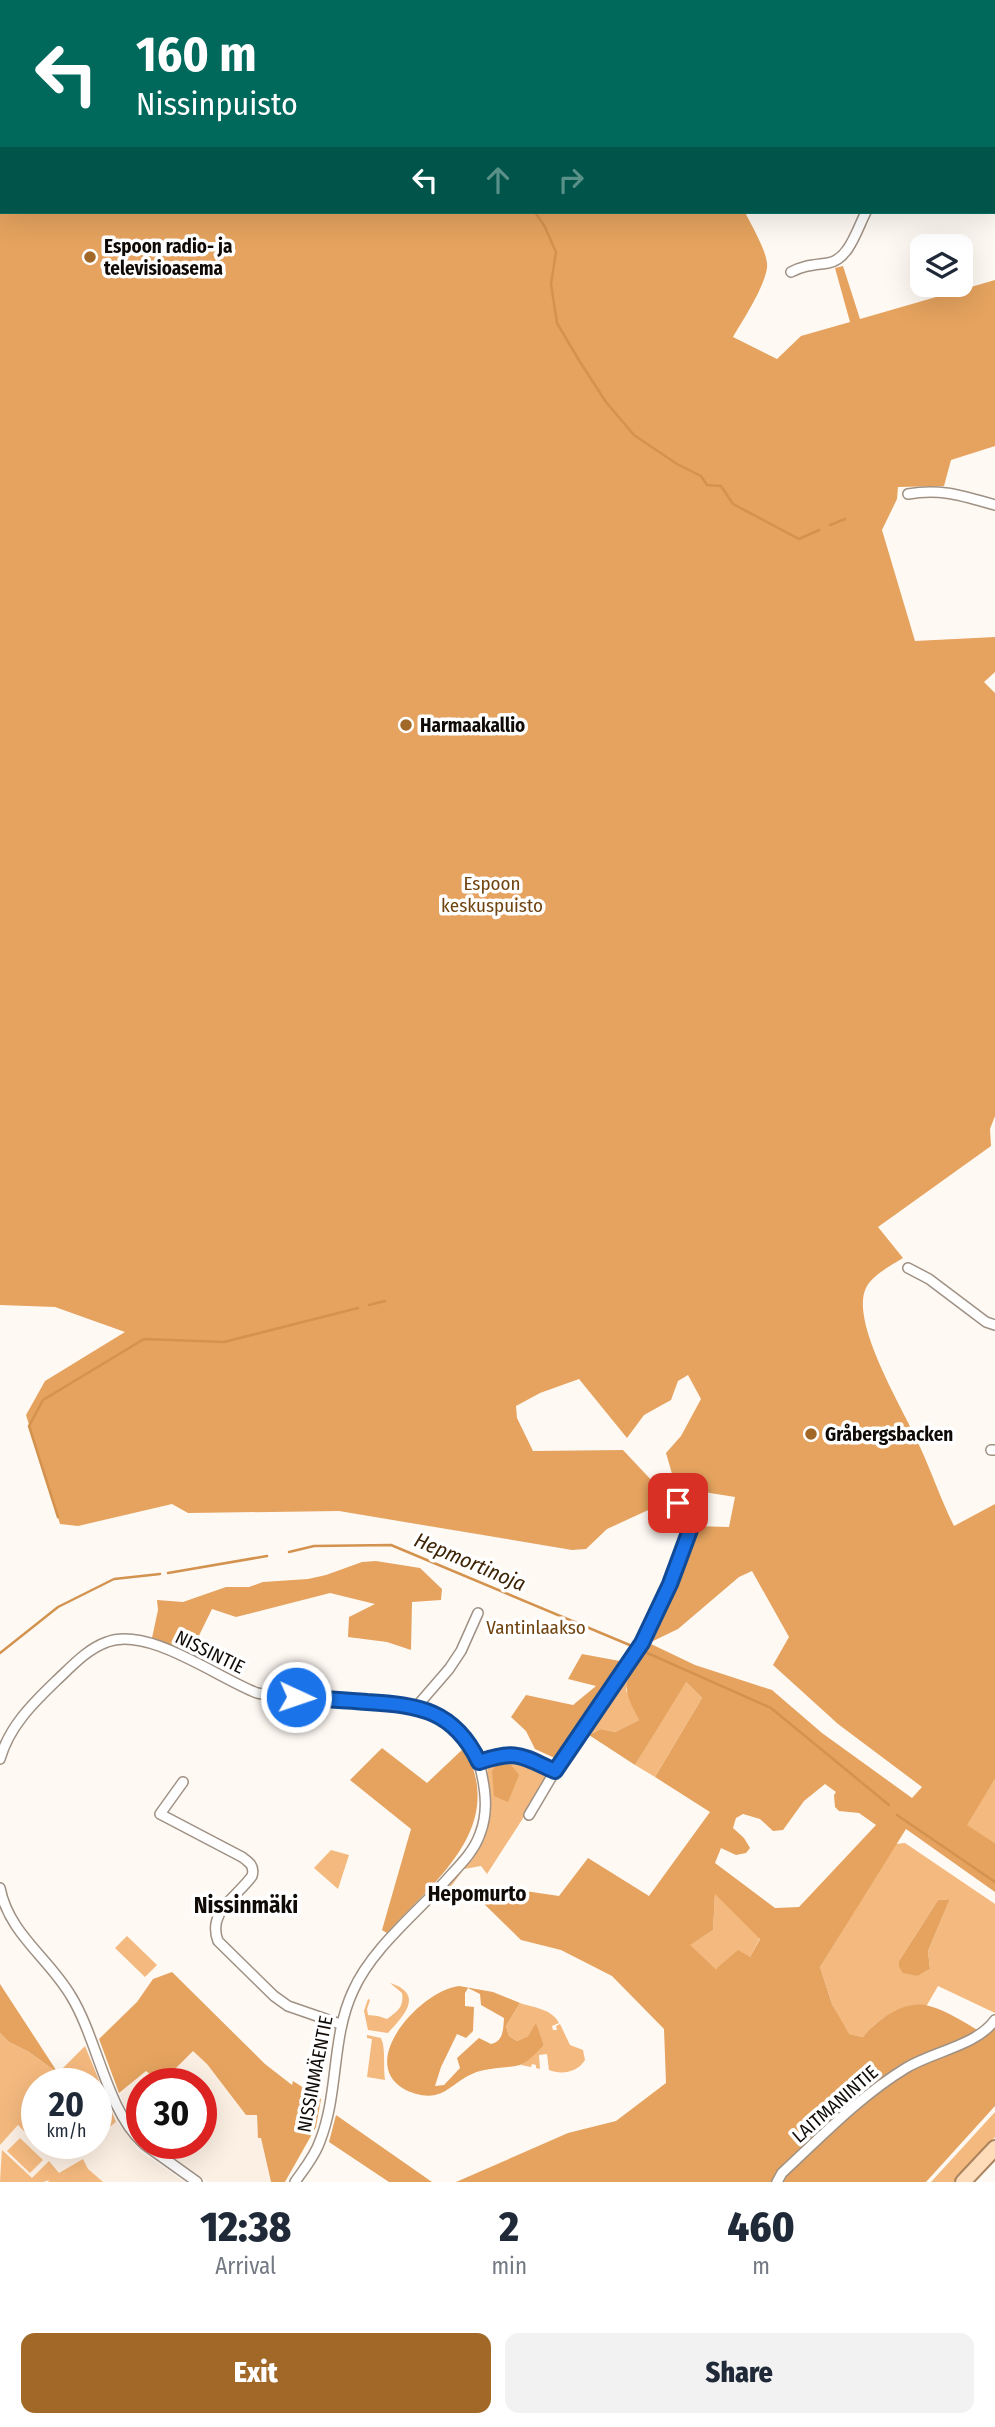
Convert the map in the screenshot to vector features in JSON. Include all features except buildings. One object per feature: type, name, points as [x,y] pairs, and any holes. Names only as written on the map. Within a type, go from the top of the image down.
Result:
[{"type":"main road","points":[[963,2182],[995,2148]]},
{"type":"street","points":[[791,272],[806,265],[837,260],[847,250],[865,214]]},
{"type":"street","points":[[908,494],[929,490],[949,492],[995,505]]},
{"type":"street","points":[[908,1268],[929,1279],[986,1322],[995,1325]]},
{"type":"street","points":[[530,1815],[555,1771],[642,1643],[670,1584],[690,1530],[678,1503]]},
{"type":"street","points":[[417,1706],[461,1651],[478,1613]]},
{"type":"street","name":"NISSINTIE","points":[[0,1759],[12,1728],[50,1686],[92,1649],[120,1638],[150,1642],[257,1693],[417,1706],[447,1721],[467,1742],[479,1762]]},
{"type":"street","points":[[479,1762],[504,1755],[518,1755],[555,1771]]},
{"type":"street","name":"NISSINMÄENTIE","points":[[295,2182],[320,2143],[327,2120],[341,2024],[354,1987],[378,1954],[460,1865],[479,1836],[486,1801],[479,1762]]},
{"type":"street","points":[[183,1782],[160,1814],[242,1857],[253,1869],[252,1876],[217,1916],[214,1931],[218,1941],[288,2006],[341,2024]]},
{"type":"street","points":[[0,1888],[8,1912],[18,1930],[71,1996],[83,2016],[126,2121]]},
{"type":"street","name":"LAITMANINTIE","points":[[777,2182],[782,2173],[868,2094],[926,2057],[983,2033],[995,2020]]},
{"type":"street","points":[[165,2159],[197,2182]]},
{"type":"shaded area","points":[[634,1664],[626,1690],[639,1720],[615,1732],[601,1729],[589,1735]]},
{"type":"shaded area","points":[[685,1681],[702,1698],[655,1777],[635,1765]]},
{"type":"shaded area","points":[[509,1759],[537,1766],[547,1781],[487,1874],[481,1866],[464,1869],[449,1889],[445,1887],[471,1852],[489,1813],[489,1765],[495,1760]]},
{"type":"shaded area","points":[[995,1779],[995,1843],[966,1825]]},
{"type":"shaded area","points":[[905,1843],[995,1904],[995,2013],[938,1986],[927,2005],[908,2008],[884,2017],[863,2037],[848,2034],[832,2004],[820,1967],[895,1844]],"holes":[[[950,1899],[928,1951],[930,1969],[918,1976],[899,1967],[899,1961],[938,1900]]]},
{"type":"shaded area","points":[[331,1850],[349,1855],[338,1889],[314,1868]]},
{"type":"shaded area","points":[[715,1893],[760,1938],[750,1957],[716,1969],[689,1945],[713,1930]]},
{"type":"shaded area","points":[[127,1936],[157,1965],[145,1977],[115,1948]]},
{"type":"shaded area","points":[[390,1983],[407,1993],[409,1999],[405,2013],[388,2033],[368,2030],[364,2011],[368,1999],[368,2015],[387,2019],[401,2005],[402,1993]]},
{"type":"shaded area","points":[[520,2003],[556,2018],[559,2023],[552,2026],[553,2030],[557,2030],[556,2026],[560,2024],[570,2045],[583,2050],[585,2060],[578,2068],[568,2072],[549,2070],[547,2054],[539,2055],[540,2069],[532,2064],[531,2067],[521,2065],[544,2045],[536,2024],[528,2036],[517,2041],[509,2036],[506,2026]]},
{"type":"shaded area","points":[[0,2033],[9,2042],[51,2068],[21,2068],[21,2128],[18,2125],[0,2145]]},
{"type":"shaded area","points":[[367,2035],[381,2038],[385,2080],[367,2077],[372,2039],[367,2038]]},
{"type":"shaded area","points":[[85,2046],[94,2068],[63,2068]]},
{"type":"shaded area","points":[[193,2050],[210,2068],[175,2068]]},
{"type":"shaded area","points":[[217,2077],[246,2115],[257,2115],[258,2137],[261,2137],[270,2182],[208,2182],[175,2159],[217,2159]]},
{"type":"shaded area","points":[[126,2087],[126,2108],[119,2093]]},
{"type":"shaded area","points":[[995,2112],[995,2137],[954,2182],[931,2182]]},
{"type":"shaded area","points":[[113,2116],[126,2134],[126,2159],[151,2159],[185,2182],[0,2182],[0,2145],[21,2122],[21,2159],[112,2159]]},
{"type":"shaded area","points":[[20,2138],[21,2159],[43,2160],[30,2173],[7,2151]]},
{"type":"shaded area","points":[[2,2150],[32,2178],[49,2161],[59,2173],[83,2159],[88,2169],[103,2182],[48,2182],[49,2180],[0,2182]]},
{"type":"green space","name":"Espoon keskuspuisto","points":[[0,214],[746,214],[762,248],[767,268],[758,294],[733,337],[777,359],[801,336],[850,322],[835,268],[843,266],[860,319],[936,297],[973,297],[973,286],[995,280],[995,446],[951,460],[944,486],[898,487],[897,499],[882,530],[915,641],[995,637],[995,672],[984,682],[995,693],[995,1116],[990,1129],[991,1146],[878,1227],[903,1258],[873,1279],[866,1288],[863,1303],[865,1323],[881,1368],[920,1447],[954,1526],[995,1504],[995,1779],[967,1825],[995,1843],[995,1892],[906,1829],[820,1967],[832,2004],[849,2034],[863,2037],[892,2012],[920,2005],[950,2014],[983,2033],[995,2019],[995,2106],[926,2182],[456,2182],[568,2133],[616,2121],[666,2083],[664,2029],[612,1976],[561,1950],[521,1940],[481,1901],[483,1893],[491,1886],[559,1896],[588,1858],[649,1896],[710,1812],[655,1777],[702,1698],[686,1682],[635,1765],[589,1735],[601,1729],[615,1732],[639,1720],[628,1696],[629,1676],[648,1643],[680,1569],[694,1526],[729,1527],[735,1497],[685,1489],[677,1491],[666,1453],[681,1436],[701,1399],[688,1375],[678,1381],[671,1400],[644,1415],[627,1438],[579,1379],[540,1393],[516,1406],[517,1418],[533,1451],[623,1450],[670,1500],[607,1529],[586,1549],[572,1550],[339,1511],[188,1513],[172,1504],[78,1526],[60,1524],[26,1415],[45,1381],[125,1332],[55,1307],[0,1305]],"holes":[[[752,1571],[789,1637],[773,1665],[838,1724],[922,1787],[912,1798],[822,1733],[772,1690],[695,1665],[649,1643],[678,1629],[739,1577]],[[825,1784],[836,1792],[835,1807],[839,1811],[859,1813],[876,1825],[799,1907],[775,1908],[715,1863],[721,1848],[736,1855],[746,1853],[750,1848],[733,1828],[736,1818],[743,1814],[760,1819],[773,1831],[783,1830],[804,1801]],[[715,1894],[760,1939],[750,1957],[738,1950],[716,1969],[690,1945],[713,1930]]]},
{"type":"green space","points":[[376,1561],[420,1568],[442,1589],[441,1600],[412,1602],[411,1650],[387,1642],[348,1637],[349,1617],[375,1604],[330,1593],[236,1617],[212,1609],[189,1656],[152,1638],[158,1610],[157,1600],[183,1602],[226,1587],[249,1587],[263,1582],[308,1579],[362,1562]]},
{"type":"green space","points":[[582,1654],[625,1662],[559,1760],[535,1749],[526,1731],[511,1717],[526,1695],[573,1705],[596,1686],[568,1679]]},
{"type":"green space","points":[[382,1748],[427,1783],[464,1748],[475,1776],[477,1803],[472,1827],[460,1850],[444,1872],[387,1933],[382,1930],[411,1829],[350,1780]]},
{"type":"green space","points":[[497,1764],[511,1765],[519,1775],[508,1802],[494,1796],[492,1771]]},
{"type":"green space","points":[[950,1899],[928,1951],[930,1969],[918,1976],[903,1973],[899,1961],[938,1900]]},
{"type":"green space","points":[[172,1972],[265,2064],[292,2085],[293,2081],[321,2099],[316,2127],[285,2182],[271,2182],[261,2138],[258,2138],[257,2115],[246,2115],[217,2077],[217,2068],[210,2068],[193,2051],[176,2068],[126,2068],[126,2087],[119,2093],[112,2068],[99,2039],[137,2002],[153,1979]]},
{"type":"green space","points":[[0,1984],[55,2068],[9,2042],[0,2033]]},
{"type":"green space","points":[[459,1986],[493,1992],[520,2003],[506,2026],[509,2036],[517,2041],[528,2036],[536,2023],[544,2045],[520,2065],[478,2072],[431,2096],[404,2089],[391,2077],[387,2062],[391,2045],[400,2028],[413,2013],[444,1990]],"holes":[[[468,1988],[480,1994],[481,2005],[504,2018],[501,2037],[491,2044],[479,2038],[457,2058],[460,2068],[444,2085],[435,2086],[457,2034],[466,2038],[473,2031],[474,2007],[465,2006],[465,1993]]]},
{"type":"green space","points":[[336,2115],[432,2182],[389,2182],[329,2142]]},
{"type":"waterway","points":[[536,214],[556,252],[551,284],[557,323],[606,402],[634,435],[677,464],[701,476],[707,485],[721,486],[733,504],[799,539],[819,530]]},
{"type":"waterway","points":[[830,525],[845,519]]},
{"type":"waterway","points":[[369,1305],[385,1301]]},
{"type":"waterway","points":[[58,1517],[29,1426],[43,1400],[144,1339],[224,1342],[358,1308]]},
{"type":"waterway","name":"Hepmortinoja","points":[[289,1552],[314,1546],[391,1545],[632,1646]]},
{"type":"waterway","name":"Hepmortinoja","points":[[168,1573],[267,1556]]},
{"type":"waterway","name":"Hepmortinoja","points":[[0,1653],[58,1607],[114,1579],[160,1574]]},
{"type":"waterway","name":"Hepmortinoja","points":[[645,1652],[771,1708],[889,1805]]},
{"type":"waterway","name":"Hepmortinoja","points":[[897,1815],[995,1882]]},
{"type":"place","name":"Espoon radio- ja televisioasema","points":[[90,257]]},
{"type":"place","name":"Harmaakallio","points":[[406,725]]},
{"type":"place","name":"Gråbergsbacken","points":[[811,1434]]},
{"type":"district","name":"Hepomurto","points":[[477,1894]]},
{"type":"district","name":"Nissinmäki","points":[[246,1905]]},
{"type":"route","points":[[296,1697],[417,1706],[447,1721],[467,1742],[479,1762],[504,1755],[518,1755],[555,1771],[642,1643],[670,1584],[690,1530],[678,1503]]},
{"type":"park label","name":"Vantinlaakso","points":[[536,1627]]}]
